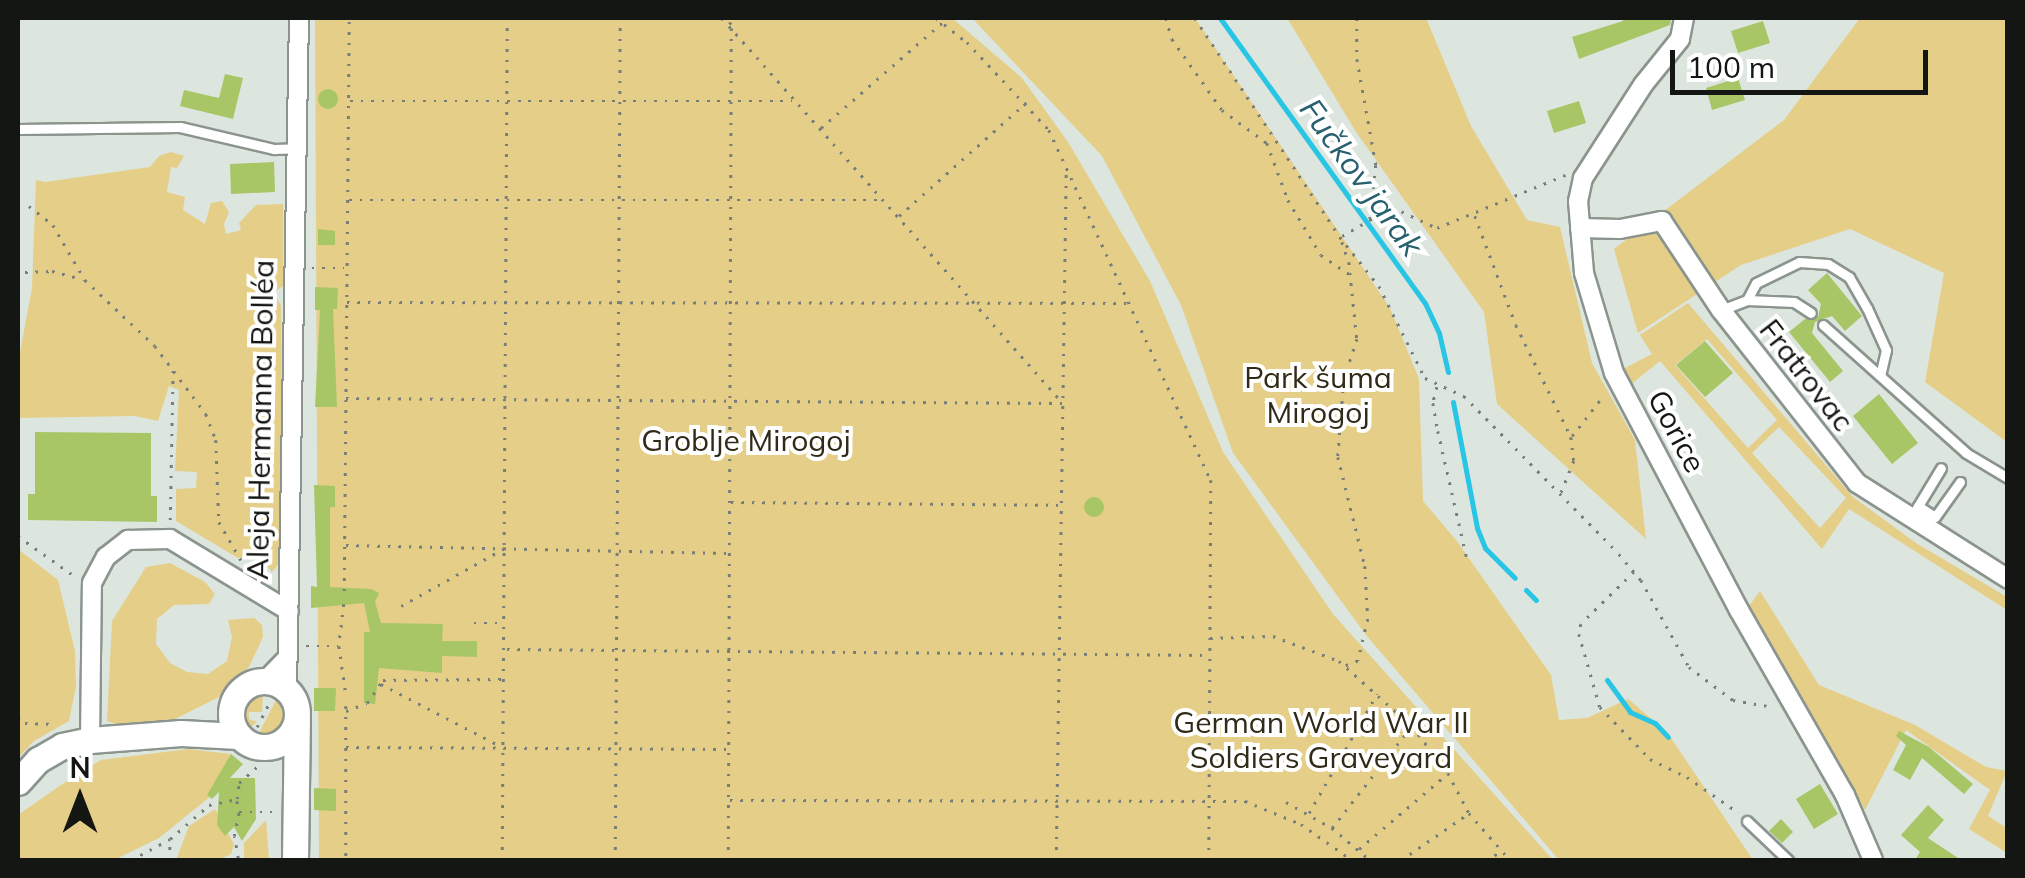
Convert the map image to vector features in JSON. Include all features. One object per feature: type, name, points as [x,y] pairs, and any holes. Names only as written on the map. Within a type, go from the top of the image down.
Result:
[{"type":"main road","points":[[181,733],[246,686],[275,688],[297,717],[296,860]]},
{"type":"main road","points":[[234,698],[230,715],[252,746],[296,783]]},
{"type":"main road","points":[[18,782],[38,760],[79,734],[181,733],[252,746],[284,740],[297,717]]},
{"type":"street","name":"Aleja Hermanna Bolléa","points":[[275,688],[284,662],[289,611],[299,18]]},
{"type":"street","name":"Gorice","points":[[1684,18],[1680,39],[1643,85],[1583,178],[1580,228],[1584,273],[1621,384],[1845,796],[1873,860]]},
{"type":"street","name":"Fratrovac","points":[[1580,228],[1620,228],[1662,221],[1721,310],[1857,483],[1915,512],[2008,579]]},
{"type":"street","points":[[79,734],[92,583],[106,557],[128,540],[170,539],[289,611]]},
{"type":"lane","points":[[18,130],[180,127],[274,149],[297,148]]},
{"type":"lane","points":[[1748,300],[1756,283],[1799,262],[1828,264],[1849,277],[1867,308],[1886,350],[1880,375]]},
{"type":"lane","points":[[1721,310],[1748,300],[1794,302],[1811,313]]},
{"type":"lane","points":[[1822,324],[1966,454],[2008,478]]},
{"type":"lane","points":[[1941,468],[1915,512],[1935,517],[1960,482]]},
{"type":"lane","points":[[1747,821],[1788,860]]},
{"type":"path","points":[[344,591],[350,18]]},
{"type":"path","points":[[502,860],[507,18]]},
{"type":"path","points":[[615,860],[620,18]]},
{"type":"path","points":[[722,18],[1062,403]]},
{"type":"path","points":[[728,860],[730,26],[736,18]]},
{"type":"path","points":[[936,18],[1027,102],[1049,130],[1211,480],[1209,860]]},
{"type":"path","points":[[1166,18],[1172,39],[1222,110],[1267,143],[1288,200],[1320,255],[1350,274]]},
{"type":"path","points":[[1195,18],[1340,236],[1380,286],[1425,378],[1464,396],[1634,572],[1688,667],[1716,691],[1753,706],[1794,705]]},
{"type":"path","points":[[1357,18],[1357,59],[1376,165],[1369,221]]},
{"type":"path","points":[[820,129],[944,22]]},
{"type":"path","points":[[348,100],[731,104],[795,100]]},
{"type":"path","points":[[898,216],[1027,102]]},
{"type":"path","points":[[1056,860],[1066,167]]},
{"type":"path","points":[[1340,236],[1354,232],[1392,206],[1437,228],[1576,171]]},
{"type":"path","points":[[348,200],[883,200]]},
{"type":"path","points":[[28,206],[66,242],[85,280],[172,367],[206,414],[216,440],[218,522],[247,573],[265,594]]},
{"type":"path","points":[[1474,214],[1516,325],[1572,437],[1574,461],[1568,484],[1560,494]]},
{"type":"path","points":[[1340,236],[1350,274],[1357,339],[1344,380],[1338,458],[1365,566],[1368,619],[1358,662],[1345,666]]},
{"type":"path","points":[[296,268],[347,268]]},
{"type":"path","points":[[25,272],[52,271],[85,280]]},
{"type":"path","points":[[346,302],[1130,303]]},
{"type":"path","points":[[170,539],[172,367]]},
{"type":"path","points":[[1572,437],[1585,414],[1621,384]]},
{"type":"path","points":[[1438,385],[1433,403],[1468,563]]},
{"type":"path","points":[[346,398],[1062,403]]},
{"type":"path","points":[[730,502],[1061,505]]},
{"type":"path","points":[[18,536],[61,568],[92,583]]},
{"type":"path","points":[[344,546],[730,554]]},
{"type":"path","points":[[401,606],[504,548]]},
{"type":"path","points":[[1634,572],[1581,624],[1579,634],[1600,707],[1650,759],[1728,802],[1747,821]]},
{"type":"path","points":[[344,604],[339,646],[346,694]]},
{"type":"path","points":[[474,623],[504,623]]},
{"type":"path","points":[[1210,638],[1273,636],[1345,666],[1412,726],[1448,773],[1469,813],[1510,860]]},
{"type":"path","points":[[504,650],[1210,655]]},
{"type":"path","points":[[346,860],[346,709],[366,703],[383,680],[503,680]]},
{"type":"path","points":[[381,684],[503,748]]},
{"type":"path","points":[[231,860],[238,859],[234,836],[239,783],[275,688]]},
{"type":"path","points":[[1309,813],[1378,692]]},
{"type":"path","points":[[18,718],[25,723],[79,734]]},
{"type":"path","points":[[1332,828],[1412,726]]},
{"type":"path","points":[[346,747],[729,749]]},
{"type":"path","points":[[1359,849],[1448,773]]},
{"type":"path","points":[[131,860],[170,839],[209,805],[237,799]]},
{"type":"path","points":[[728,800],[1245,801],[1283,814],[1350,858]]},
{"type":"path","points":[[1286,802],[1332,828],[1370,860]]},
{"type":"path","points":[[239,812],[272,812]]},
{"type":"path","points":[[1400,860],[1469,813]]},
{"type":"path","points":[[169,860],[170,839]]},
{"type":"path","points":[[1485,860],[1503,852]]},
{"type":"path","points":[[1344,860],[1350,858]]},
{"type":"green space","name":"Groblje Mirogoj","points":[[315,18],[952,18],[1022,78],[1068,142],[1150,281],[1223,452],[1333,614],[1553,860],[319,860]]},
{"type":"green space","name":"Park šuma Mirogoj","points":[[972,18],[1195,18],[1390,308],[1419,379],[1423,501],[1456,540],[1551,675],[1559,720],[1587,718],[1628,699],[1667,732],[1753,860],[1559,860],[1366,635],[1233,453],[1181,305],[1102,156]]},
{"type":"green space","points":[[1287,18],[1426,18],[1471,126],[1527,220],[1560,227],[1592,363],[1635,440],[1646,539],[1497,404],[1484,312],[1356,132]]},
{"type":"green space","points":[[1860,18],[2007,18],[2007,442],[1925,382],[1944,273],[1850,229],[1741,265],[1638,333],[1614,249],[1784,120]]},
{"type":"green space","points":[[171,152],[184,156],[177,168],[171,167],[167,192],[185,197],[183,210],[205,224],[211,203],[222,201],[229,212],[224,224],[226,234],[241,230],[239,223],[256,205],[283,204],[283,286],[274,292],[281,306],[283,541],[281,561],[272,572],[259,557],[238,558],[176,521],[176,489],[196,488],[197,472],[175,471],[179,390],[169,386],[158,421],[135,416],[18,418],[18,363],[32,288],[36,180],[45,182],[150,167],[159,156]]},
{"type":"green space","points":[[1688,303],[1853,497],[1916,543],[2007,597],[2007,610],[1849,509],[1822,549],[1660,361],[1630,385],[1623,369],[1652,354],[1640,335]],"holes":[[[1707,339],[1777,420],[1748,448],[1675,365]],[[1779,427],[1846,498],[1820,528],[1752,453]]]},
{"type":"green space","points":[[18,549],[58,580],[75,651],[76,686],[69,721],[34,741],[18,758]]},
{"type":"green space","points":[[170,563],[205,582],[215,594],[209,604],[174,605],[157,619],[156,644],[170,663],[187,672],[208,674],[227,661],[232,637],[228,620],[254,618],[262,625],[263,637],[249,667],[221,696],[163,725],[118,725],[107,721],[112,621],[146,567]]},
{"type":"green space","points":[[1760,591],[1819,685],[1915,725],[1986,767],[2007,771],[1988,816],[2007,828],[2007,853],[1969,829],[1990,790],[1906,730],[1865,810],[1749,606]]},
{"type":"green space","points":[[263,692],[262,712],[249,712],[249,719],[257,722],[247,730],[241,718],[244,704]]},
{"type":"green space","points":[[278,696],[288,710],[285,727],[270,738],[257,737]]},
{"type":"green space","points":[[188,749],[231,754],[216,792],[159,838],[114,860],[18,860],[18,815],[58,787],[101,760]]},
{"type":"green space","points":[[215,809],[234,844],[231,854],[218,860],[176,860],[189,826]]},
{"type":"green space","points":[[266,820],[269,860],[244,860],[244,843]]},
{"type":"building","points":[[1622,18],[1671,18],[1670,25],[1579,59],[1572,37],[1623,21]]},
{"type":"building","points":[[1763,21],[1770,43],[1738,53],[1731,31]]},
{"type":"building","points":[[225,74],[243,78],[233,119],[180,106],[184,90],[219,98]]},
{"type":"building","points":[[1738,78],[1745,100],[1712,110],[1706,88]]},
{"type":"building","points":[[328,89],[338,99],[328,109],[318,99]]},
{"type":"building","points":[[1579,101],[1586,123],[1554,133],[1547,111]]},
{"type":"building","points":[[274,162],[275,192],[231,194],[230,164]]},
{"type":"building","points":[[318,229],[335,231],[335,245],[318,245]]},
{"type":"building","points":[[1827,273],[1862,316],[1845,331],[1832,316],[1815,322],[1812,333],[1843,371],[1830,382],[1789,332],[1805,319],[1818,317],[1821,304],[1808,290]]},
{"type":"building","points":[[315,287],[338,288],[337,309],[333,309],[337,407],[315,407],[320,310],[315,310]]},
{"type":"building","points":[[1705,341],[1733,373],[1705,397],[1676,365]]},
{"type":"building","points":[[1879,394],[1918,443],[1892,464],[1853,416]]},
{"type":"building","points":[[35,432],[151,433],[151,496],[157,496],[157,522],[28,520],[28,494],[35,494]]},
{"type":"building","points":[[314,485],[335,486],[335,507],[330,507],[330,587],[371,589],[379,593],[375,602],[381,623],[443,624],[442,641],[477,641],[477,657],[442,656],[442,673],[379,668],[375,704],[364,703],[364,632],[370,632],[364,603],[311,608],[311,586],[317,587]]},
{"type":"building","points":[[1094,497],[1104,507],[1094,517],[1084,507]]},
{"type":"building","points":[[314,688],[336,688],[335,711],[314,711]]},
{"type":"building","points":[[1899,731],[1929,747],[1973,784],[1964,794],[1922,758],[1910,780],[1893,770],[1906,745],[1896,736]]},
{"type":"building","points":[[231,754],[243,764],[230,778],[255,778],[256,819],[242,841],[234,827],[225,836],[217,825],[219,792],[212,799],[207,795]]},
{"type":"building","points":[[1820,784],[1838,814],[1814,829],[1796,799]]},
{"type":"building","points":[[314,788],[336,789],[336,811],[314,810]]},
{"type":"building","points":[[1928,805],[1944,820],[1928,838],[1961,860],[1915,860],[1920,852],[1901,835]]},
{"type":"building","points":[[1781,819],[1793,832],[1782,843],[1769,831]]},
{"type":"waterway","name":"Fučkov jarak","points":[[1220,18],[1425,303],[1439,333],[1448,372]]},
{"type":"waterway","name":"Fučkov jarak","points":[[1453,402],[1477,528],[1485,548],[1515,578]]},
{"type":"waterway","name":"Fučkov jarak","points":[[1526,590],[1536,600]]},
{"type":"waterway","name":"Fučkov jarak","points":[[1607,680],[1630,712],[1655,723],[1668,737]]},
{"type":"park label","name":"German World War II Soldiers Graveyard","points":[[1321,739]]}]
